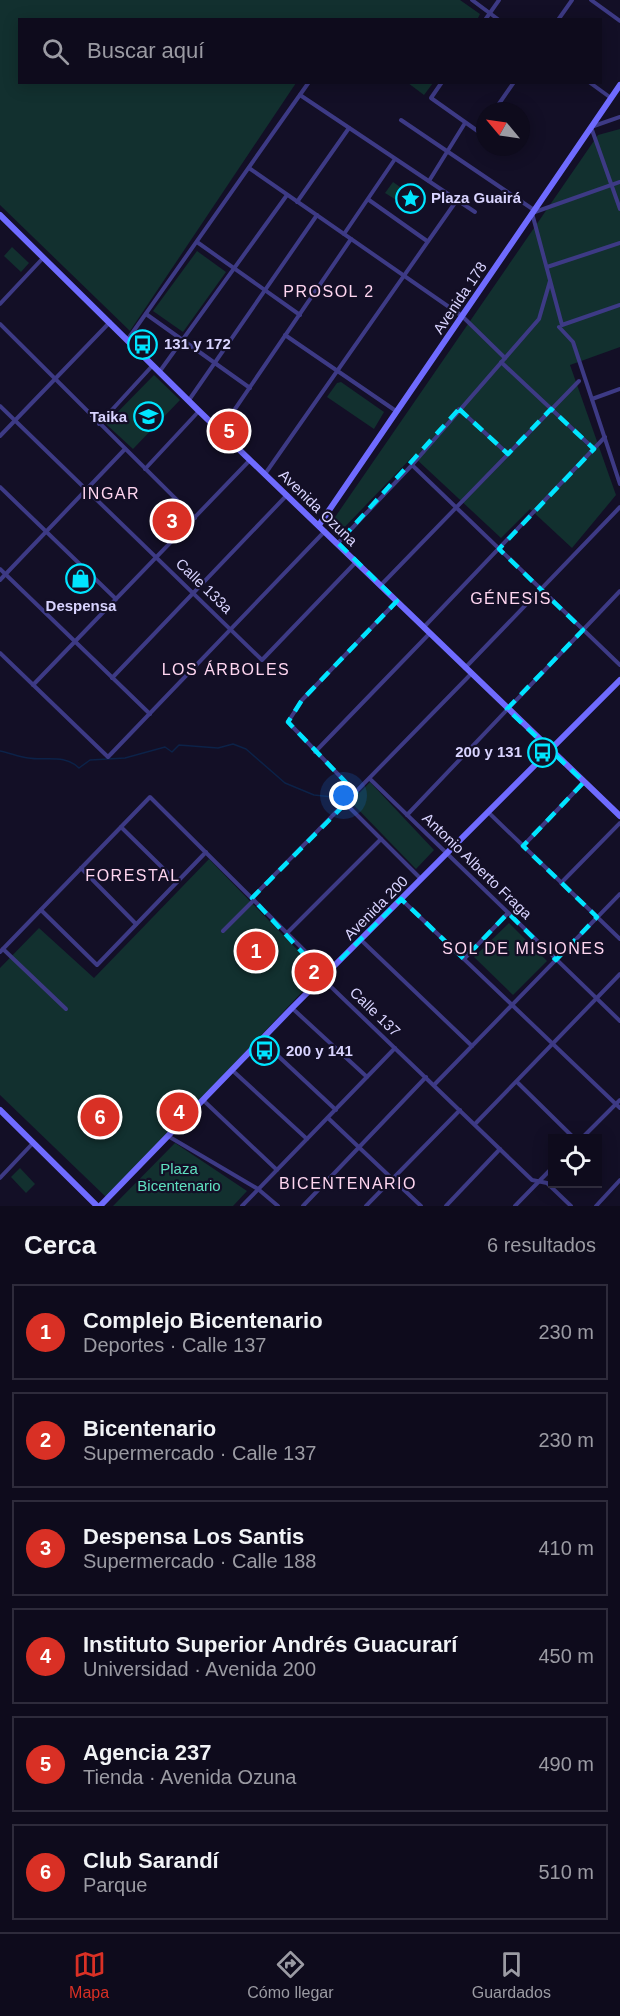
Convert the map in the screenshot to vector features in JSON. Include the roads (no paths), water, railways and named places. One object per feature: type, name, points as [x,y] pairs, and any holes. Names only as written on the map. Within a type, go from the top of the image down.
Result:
[{"type":"main road","name":"Avenida 178","points":[[319,525],[620,85]]},
{"type":"main road","name":"Avenida Ozuna","points":[[0,215],[154,364],[199,411],[620,816]]},
{"type":"main road","name":"Avenida 200","points":[[99,1206],[204,1101],[292,1008],[620,680]]},
{"type":"main road","points":[[0,1110],[99,1206]]},
{"type":"street","points":[[472,0],[497,18]]},
{"type":"street","points":[[486,18],[499,0]]},
{"type":"street","points":[[559,18],[572,0]]},
{"type":"street","points":[[591,0],[620,21]]},
{"type":"street","points":[[128,339],[308,84]]},
{"type":"street","points":[[441,84],[431,98],[476,130]]},
{"type":"street","points":[[500,102],[513,84]]},
{"type":"street","points":[[592,84],[611,98]]},
{"type":"street","points":[[300,95],[475,212]]},
{"type":"street","points":[[620,117],[591,127],[620,209]]},
{"type":"street","points":[[401,120],[448,150],[533,212],[562,325],[620,305]]},
{"type":"street","points":[[429,181],[465,123]]},
{"type":"street","points":[[297,202],[349,128]]},
{"type":"street","points":[[344,234],[395,159]]},
{"type":"street","points":[[249,168],[462,316],[505,358]]},
{"type":"street","points":[[533,212],[620,182]]},
{"type":"street","points":[[160,371],[287,195]]},
{"type":"street","points":[[369,200],[428,241]]},
{"type":"street","points":[[265,474],[457,200]]},
{"type":"street","points":[[189,400],[317,215]]},
{"type":"street","points":[[220,431],[351,239]]},
{"type":"street","points":[[197,242],[300,315]]},
{"type":"street","points":[[547,267],[620,243]]},
{"type":"street","points":[[0,304],[43,258]]},
{"type":"street","points":[[338,543],[412,465],[539,319],[550,281]]},
{"type":"street","points":[[146,314],[250,388]]},
{"type":"street","points":[[0,436],[110,322]]},
{"type":"street","points":[[0,324],[195,518]]},
{"type":"street","points":[[559,327],[573,342],[619,480]]},
{"type":"street","points":[[285,335],[396,411]]},
{"type":"street","points":[[501,363],[594,449]]},
{"type":"street","points":[[99,424],[154,364]]},
{"type":"street","points":[[381,586],[579,381]]},
{"type":"street","points":[[592,399],[620,390]]},
{"type":"street","name":"Calle 133a","points":[[0,406],[262,660],[357,562]]},
{"type":"street","points":[[459,409],[508,454]]},
{"type":"street","points":[[145,469],[199,411]]},
{"type":"street","points":[[424,627],[605,437]]},
{"type":"street","points":[[0,580],[125,449]]},
{"type":"street","points":[[33,685],[250,460]]},
{"type":"street","points":[[412,465],[620,665]]},
{"type":"street","points":[[0,487],[116,599]]},
{"type":"street","points":[[112,678],[287,495]]},
{"type":"street","points":[[465,668],[620,507]]},
{"type":"street","points":[[0,653],[108,757],[325,531]]},
{"type":"street","points":[[0,569],[150,714]]},
{"type":"street","points":[[407,815],[620,591]]},
{"type":"street","points":[[356,793],[289,727],[289,717],[302,700],[397,601]]},
{"type":"street","points":[[315,752],[430,633]]},
{"type":"street","points":[[223,932],[471,674]]},
{"type":"street","name":"Antonio Alberto Fraga","points":[[370,779],[620,1021]]},
{"type":"street","points":[[523,846],[584,782]]},
{"type":"street","name":"Calle 137","points":[[121,827],[150,797],[320,966],[327,983],[532,1179],[547,1183],[572,1206]]},
{"type":"street","points":[[346,804],[422,879]]},
{"type":"street","points":[[488,812],[620,939]]},
{"type":"street","points":[[561,883],[620,823]]},
{"type":"street","points":[[66,1009],[2,951],[121,827],[177,882]]},
{"type":"street","points":[[287,933],[381,839]]},
{"type":"street","points":[[41,910],[97,965],[206,852]]},
{"type":"street","points":[[81,868],[136,924]]},
{"type":"street","points":[[434,1085],[620,894]]},
{"type":"street","points":[[401,899],[618,1106]]},
{"type":"street","points":[[464,959],[508,913]]},
{"type":"street","points":[[360,940],[472,1046]]},
{"type":"street","points":[[475,1124],[620,974]]},
{"type":"street","points":[[292,1008],[367,1077]]},
{"type":"street","points":[[261,1040],[336,1110]]},
{"type":"street","points":[[242,1206],[395,1048]]},
{"type":"street","points":[[232,1070],[307,1140]]},
{"type":"street","points":[[303,1206],[426,1077]]},
{"type":"street","points":[[517,1082],[570,1134]]},
{"type":"street","points":[[586,1134],[618,1106],[620,1100]]},
{"type":"street","points":[[204,1101],[277,1170]]},
{"type":"street","points":[[366,1206],[460,1110]]},
{"type":"street","points":[[328,1118],[421,1206]]},
{"type":"street","points":[[168,1136],[258,1189],[278,1206]]},
{"type":"street","points":[[0,1178],[33,1142]]},
{"type":"street","points":[[446,1206],[501,1149]]},
{"type":"street","points":[[515,1206],[548,1172]]},
{"type":"street","points":[[596,1206],[619,1184]]},
{"type":"waterway","points":[[0,751],[28,758],[61,759],[79,768],[90,760],[125,758],[165,747],[172,752],[179,745],[218,748],[233,744],[246,749],[285,783],[314,795],[342,798]]},
{"type":"place","name":"Plaza Guairá","points":[[410,198]]},
{"type":"place","name":"131 y 172","points":[[143,344]]},
{"type":"place","name":"Taika","points":[[148,417]]},
{"type":"place","name":"Agencia 237","points":[[229,431]]},
{"type":"place","name":"Despensa Los Santis","points":[[172,521]]},
{"type":"place","name":"Despensa","points":[[81,579]]},
{"type":"place","name":"200 y 131","points":[[543,752]]},
{"type":"place","name":"Complejo Bicentenario","points":[[256,951]]},
{"type":"place","name":"Bicentenario","points":[[314,972]]},
{"type":"place","name":"200 y 141","points":[[265,1051]]},
{"type":"place","name":"Instituto Superior Andrés Guacurarí","points":[[179,1112]]},
{"type":"place","name":"Club Sarandí","points":[[100,1117]]},
{"type":"district","name":"PROSOL 2","points":[[329,291]]},
{"type":"district","name":"INGAR","points":[[111,493]]},
{"type":"district","name":"GÉNESIS","points":[[511,598]]},
{"type":"district","name":"LOS ÁRBOLES","points":[[226,669]]},
{"type":"district","name":"FORESTAL","points":[[133,875]]},
{"type":"district","name":"SOL DE MISIONES","points":[[524,948]]},
{"type":"district","name":"BICENTENARIO","points":[[348,1183]]},
{"type":"park label","name":"Plaza Bicentenario","points":[[179,1178]]}]
